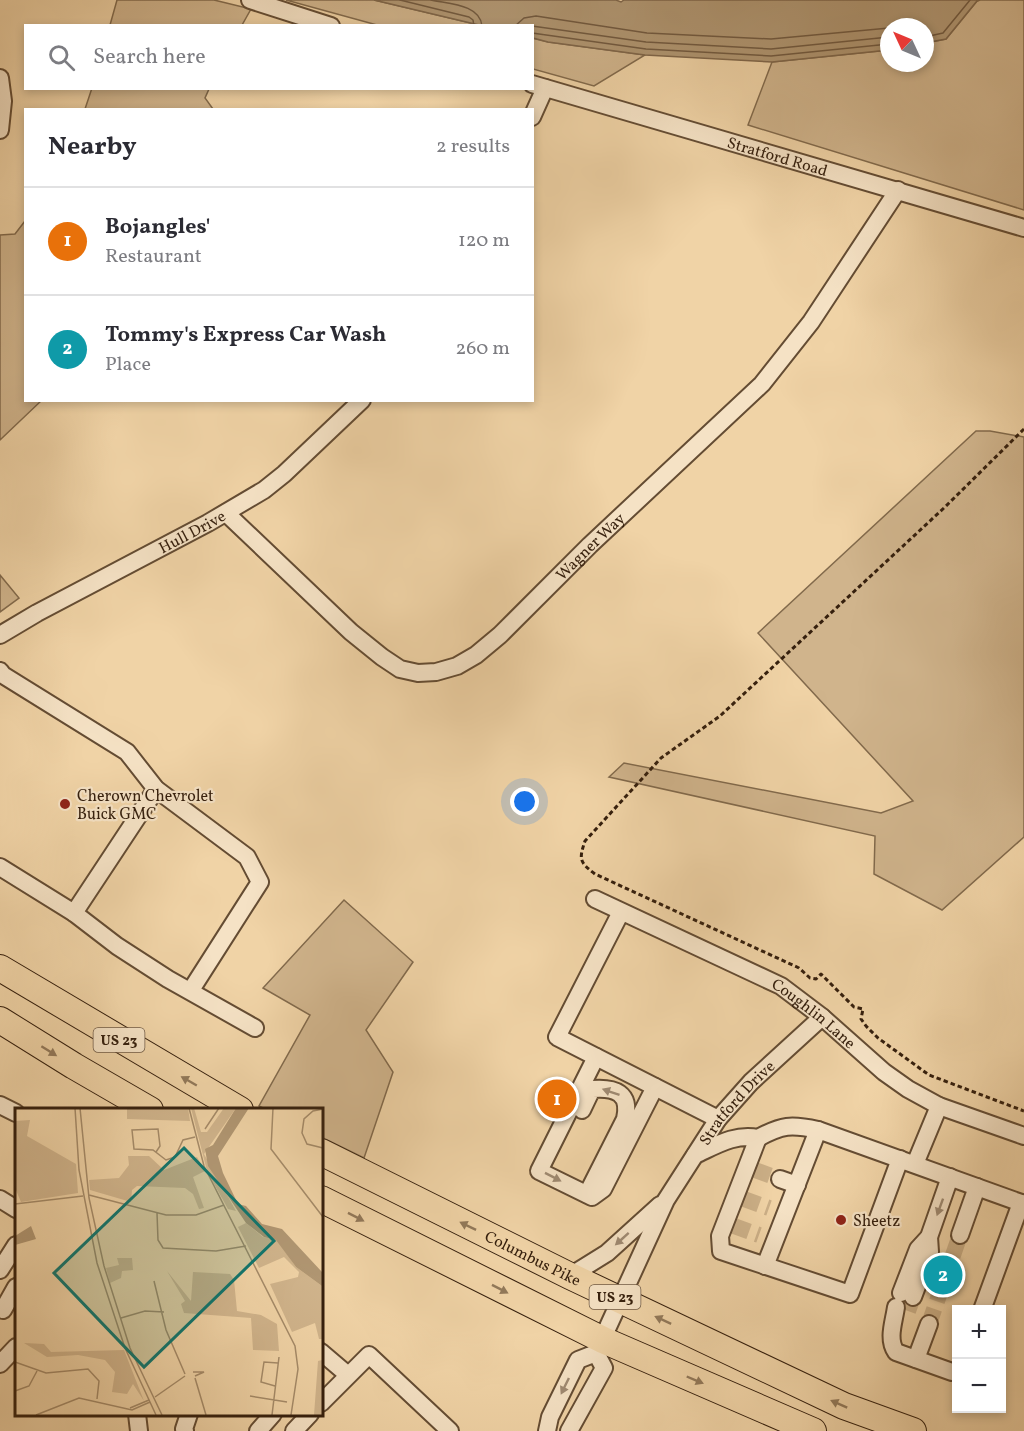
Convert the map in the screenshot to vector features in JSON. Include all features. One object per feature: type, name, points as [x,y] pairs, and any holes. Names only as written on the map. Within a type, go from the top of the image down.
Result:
[{"type":"highway","name":"US 23","points":[[0,968],[237,1108]]},
{"type":"highway","name":"US 23","points":[[0,1020],[147,1108]]},
{"type":"highway","name":"Columbus Pike","points":[[322,1152],[570,1276],[844,1406],[914,1431]]},
{"type":"highway","name":"US 23","points":[[322,1200],[600,1347],[813,1431]]},
{"type":"street","points":[[250,0],[325,24]]},
{"type":"street","points":[[0,78],[3,101],[0,130]]},
{"type":"street","points":[[534,108],[539,86]]},
{"type":"street","name":"Stratford Road","points":[[539,86],[1024,228]]},
{"type":"street","name":"Wagner Way","points":[[226,513],[351,632],[400,669],[418,673],[436,672],[458,666],[476,655],[500,634],[762,384],[811,322],[898,190]]},
{"type":"street","name":"Hull Drive","points":[[0,635],[226,513],[264,490],[360,402]]},
{"type":"street","points":[[1,675],[127,752],[156,789],[247,857],[260,882],[191,990]]},
{"type":"street","points":[[74,913],[156,789]]},
{"type":"street","points":[[0,867],[74,913],[117,946],[168,979],[255,1028]]},
{"type":"street","name":"Coughlin Lane","points":[[595,899],[781,986],[822,1017],[884,1072],[908,1089],[939,1106],[1024,1136]]},
{"type":"street","points":[[621,912],[557,1037],[718,1119]]},
{"type":"street","name":"Stratford Drive","points":[[600,1347],[666,1200],[718,1119],[751,1082],[822,1017]]},
{"type":"street","points":[[596,1057],[539,1170],[592,1197],[603,1189],[655,1087]]},
{"type":"street","points":[[546,1157],[561,1148],[592,1089],[608,1088],[622,1096],[628,1107],[625,1119],[587,1194]]},
{"type":"street","points":[[0,1105],[15,1112]]},
{"type":"street","points":[[758,1138],[751,1169],[730,1224],[720,1236],[721,1251],[850,1294],[907,1162],[939,1106]]},
{"type":"street","points":[[694,1155],[733,1138],[747,1136],[758,1138],[773,1130],[795,1125],[818,1130],[1023,1203],[984,1305]]},
{"type":"street","points":[[765,1266],[767,1237],[786,1213],[818,1130]]},
{"type":"street","points":[[950,1177],[929,1237],[930,1252],[904,1302],[890,1338],[896,1352],[952,1372]]},
{"type":"street","points":[[780,1179],[797,1185]]},
{"type":"street","points":[[960,1234],[977,1187]]},
{"type":"street","points":[[0,1199],[15,1208]]},
{"type":"street","name":"Stratford Drive","points":[[570,1276],[607,1253],[666,1200]]},
{"type":"street","points":[[769,1208],[786,1213]]},
{"type":"street","points":[[7,1312],[15,1290]]},
{"type":"street","points":[[916,1359],[929,1324]]},
{"type":"street","points":[[547,1431],[550,1417],[578,1360],[600,1347],[604,1368],[569,1431]]},
{"type":"street","points":[[0,1364],[15,1348]]},
{"type":"street","points":[[322,1353],[348,1376]]},
{"type":"street","points":[[322,1402],[369,1355],[450,1431]]},
{"type":"street","points":[[137,1416],[139,1431]]},
{"type":"street","points":[[185,1431],[188,1416]]},
{"type":"street","points":[[258,1431],[271,1416]]},
{"type":"street","points":[[294,1431],[308,1416]]},
{"type":"path","points":[[1024,429],[945,507],[720,716],[661,758],[585,841],[581,855],[584,866],[595,874],[799,968],[810,978],[816,980],[821,974],[854,1007],[863,1009],[861,1019],[878,1038],[929,1075],[1024,1111]]},
{"type":"shaded area","points":[[117,0],[214,0],[251,9],[243,24],[110,24]]},
{"type":"shaded area","points":[[286,0],[374,0],[475,24],[373,24]]},
{"type":"shaded area","points":[[1024,0],[1024,210],[748,125],[772,62],[880,51],[880,72],[934,72],[934,41],[946,39],[977,1]]},
{"type":"shaded area","points":[[534,38],[645,55],[594,86],[534,69]]},
{"type":"shaded area","points":[[91,90],[209,90],[205,98],[212,108],[85,108]]},
{"type":"shaded area","points":[[24,222],[24,402],[40,402],[0,440],[0,235],[15,234]]},
{"type":"shaded area","points":[[976,431],[1024,437],[1024,837],[942,910],[874,874],[875,836],[609,777],[624,763],[881,813],[913,801],[758,633]]},
{"type":"shaded area","points":[[0,575],[19,598],[0,612]]},
{"type":"shaded area","points":[[344,900],[413,962],[366,1030],[393,1072],[364,1158],[322,1137],[322,1108],[263,1108],[259,1106],[310,1015],[263,988]]},
{"type":"water","points":[[374,0],[616,0],[621,2],[624,0],[980,0],[946,39],[934,41],[934,18],[880,18],[880,51],[772,62],[645,55],[548,42],[534,38],[534,24],[475,24]]},
{"type":"tunnel","points":[[755,1170],[780,1179]]},
{"type":"tunnel","points":[[744,1199],[769,1208]]},
{"type":"tunnel","points":[[734,1226],[759,1235]]},
{"type":"tunnel","points":[[929,1324],[960,1235]]},
{"type":"tunnel","points":[[908,1311],[913,1297]]},
{"type":"place","name":"Cherown Chevrolet Buick GMC","points":[[65,804]]},
{"type":"place","name":"Bojangles'","points":[[557,1099]]},
{"type":"place","name":"Sheetz","points":[[841,1220]]},
{"type":"place","name":"Tommy's Express Car Wash","points":[[943,1275]]}]
